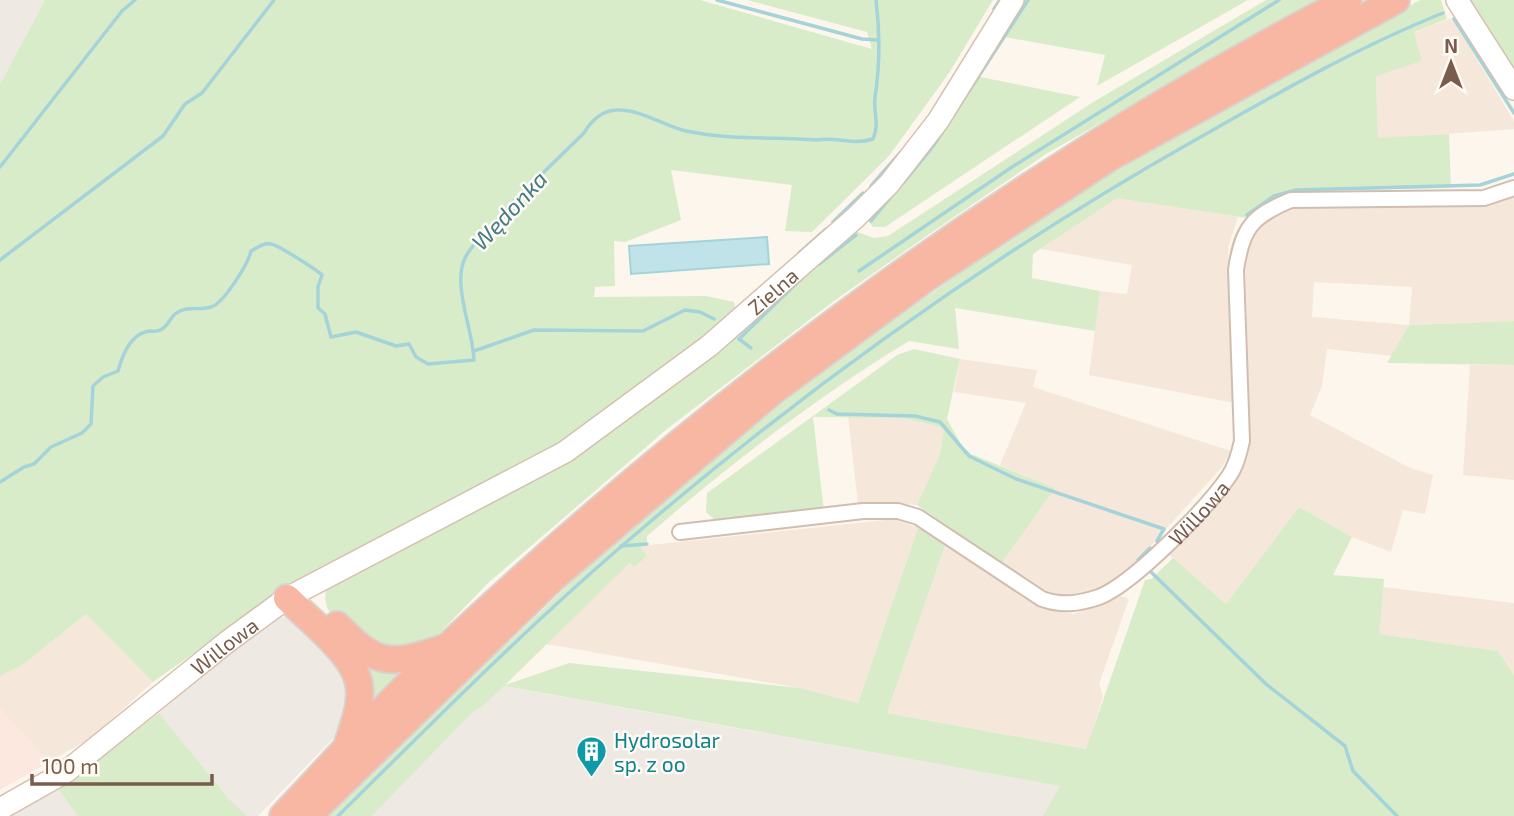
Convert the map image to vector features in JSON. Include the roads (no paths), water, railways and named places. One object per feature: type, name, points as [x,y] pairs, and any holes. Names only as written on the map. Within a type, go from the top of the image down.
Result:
[{"type":"highway","points":[[283,816],[446,647],[606,503],[744,389],[905,269],[1060,165],[1177,93],[1348,0]]},
{"type":"highway","points":[[308,816],[554,577],[773,391],[936,271],[1112,156],[1396,0]]},
{"type":"highway","points":[[295,593],[372,656],[400,662],[446,647]]},
{"type":"highway","points":[[295,593],[358,679],[358,706],[346,748]]},
{"type":"street","name":"Zielna","points":[[464,508],[565,452],[634,404],[709,346],[855,218],[888,184],[931,131],[1013,0]]},
{"type":"street","points":[[1457,0],[1514,89]]},
{"type":"street","name":"Willowa","points":[[680,532],[863,511],[898,510],[918,517],[1042,599],[1059,605],[1102,596],[1129,578],[1163,549],[1228,477],[1237,463],[1242,442],[1236,270],[1240,242],[1249,226],[1267,210],[1291,200],[1484,198],[1514,188]]},
{"type":"street","name":"Willowa","points":[[0,809],[67,771],[227,642],[295,593],[464,508]]},
{"type":"water","points":[[767,237],[769,264],[631,274],[629,246]]},
{"type":"waterway","points":[[0,167],[122,11],[135,0]]},
{"type":"waterway","points":[[0,260],[163,136],[185,104],[202,93],[274,0]]},
{"type":"waterway","points":[[717,0],[862,39],[878,40]]},
{"type":"waterway","name":"Wędonka","points":[[0,482],[34,464],[51,447],[82,433],[91,424],[93,386],[103,377],[118,371],[132,341],[143,333],[163,329],[179,311],[216,304],[235,282],[251,251],[266,244],[281,249],[322,275],[318,287],[318,308],[325,314],[331,337],[356,332],[396,346],[409,344],[416,357],[428,364],[474,360],[462,294],[465,258],[507,208],[603,114],[613,110],[628,111],[686,131],[719,136],[858,142],[873,139],[876,128],[879,49],[876,0]]},
{"type":"waterway","points":[[994,9],[1000,0]]},
{"type":"waterway","points":[[904,182],[934,145],[1028,0]]},
{"type":"waterway","points":[[859,271],[1012,167],[1279,0]]},
{"type":"waterway","points":[[338,816],[586,577],[759,433],[900,327],[1046,229],[1197,139],[1349,56],[1443,13]]},
{"type":"waterway","points":[[1454,19],[1514,113]]},
{"type":"waterway","points":[[871,186],[900,153]]},
{"type":"waterway","points":[[1247,215],[1274,196],[1296,190],[1480,185],[1514,174]]},
{"type":"waterway","points":[[833,222],[863,193]]},
{"type":"waterway","points":[[871,221],[894,193]]},
{"type":"waterway","points":[[799,253],[826,229]]},
{"type":"waterway","points":[[819,264],[856,235]]},
{"type":"waterway","points":[[739,339],[802,278]]},
{"type":"waterway","points":[[474,351],[534,330],[643,331],[685,310],[700,312],[714,319]]},
{"type":"waterway","points":[[739,339],[751,348]]},
{"type":"waterway","points":[[829,410],[837,414],[915,416],[940,422],[969,456],[1016,479],[1164,529],[1157,541]]},
{"type":"waterway","points":[[621,546],[647,544]]},
{"type":"waterway","points":[[1138,560],[1150,548]]},
{"type":"waterway","points":[[1150,571],[1266,684],[1345,746],[1353,771],[1397,816]]},
{"type":"place","name":"Hydrosolar sp. z oo","points":[[591,778]]}]
